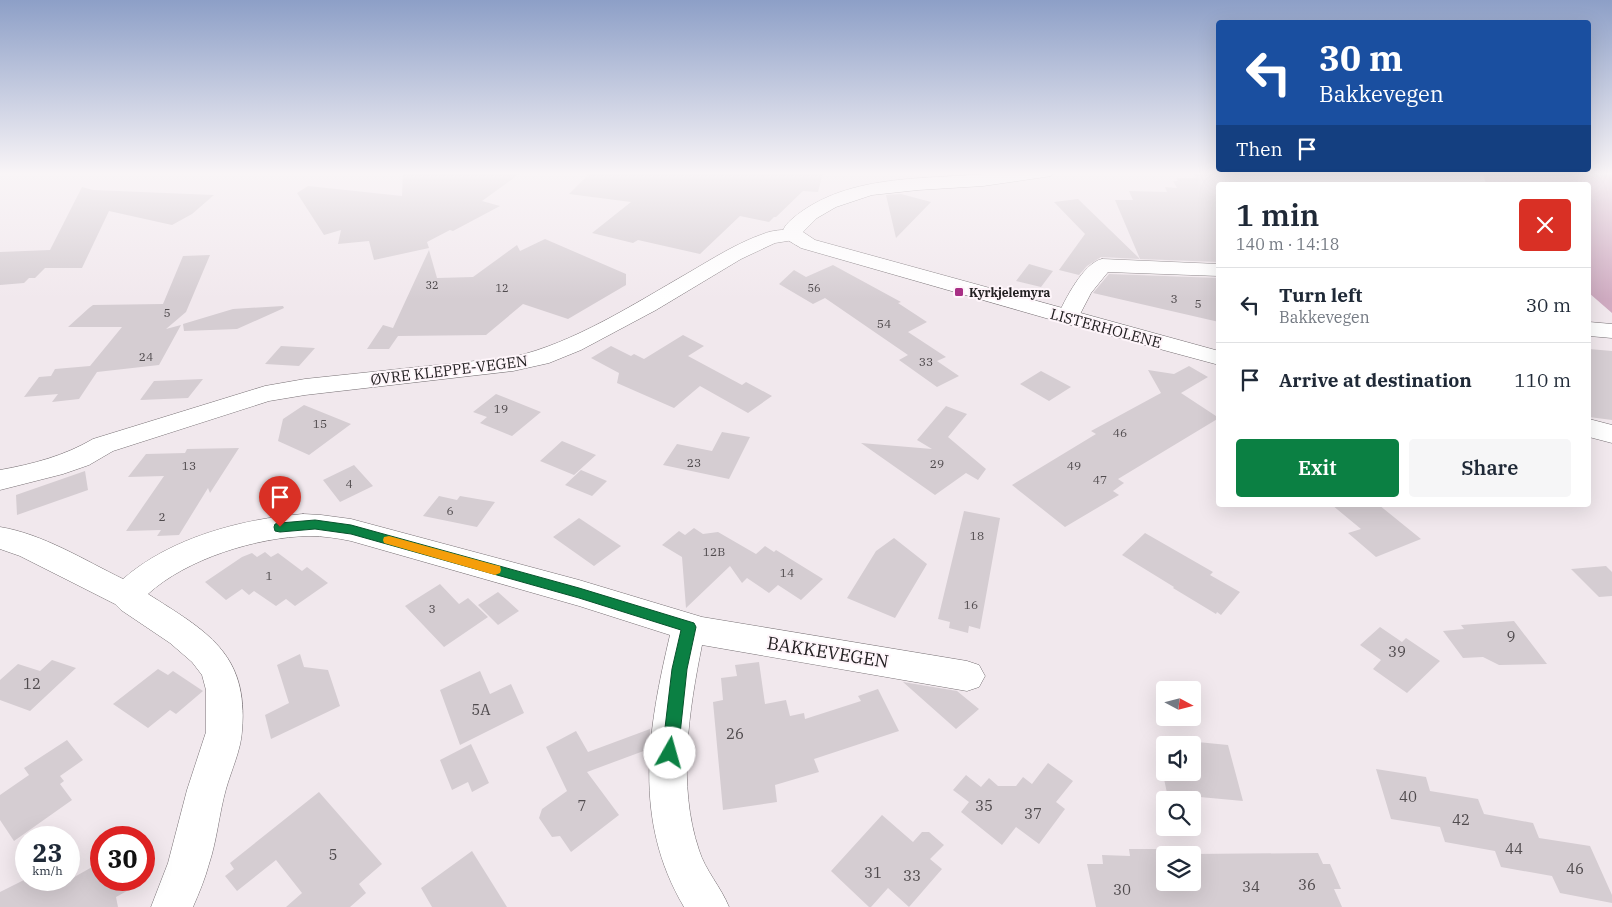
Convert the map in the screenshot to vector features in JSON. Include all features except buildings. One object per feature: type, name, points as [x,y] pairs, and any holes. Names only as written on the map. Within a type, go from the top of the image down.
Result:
[{"type":"street","points":[[793,235],[793,229],[812,214]]},
{"type":"street","name":"LISTERHOLENE","points":[[793,235],[808,244],[1216,357]]},
{"type":"street","name":"ØVRE KLEPPE-VEGEN","points":[[0,480],[42,472],[80,458],[103,445],[265,394],[306,386],[475,369],[540,358],[591,336],[734,254],[770,238],[793,235]]},
{"type":"street","points":[[1068,317],[1081,292],[1102,265],[1216,270]]},
{"type":"street","points":[[1591,329],[1612,331]]},
{"type":"street","points":[[1591,429],[1612,434]]},
{"type":"street","name":"BAKKEVEGEN","points":[[126,595],[141,580],[157,569],[212,543],[280,527],[315,525],[351,530],[579,593],[702,631],[967,676]]},
{"type":"street","points":[[0,538],[12,540],[31,548],[126,595],[132,602],[182,633],[204,652],[217,669],[224,690],[224,732],[206,790],[189,864],[172,907]]},
{"type":"street","points":[[689,627],[680,669],[668,770],[670,814],[679,853],[690,877],[708,907]]},
{"type":"shaded area","points":[[1591,214],[1612,214],[1612,313],[1591,295]]},
{"type":"slow traffic","points":[[389,540],[495,570]]},
{"type":"place","name":"Kyrkjelemyra","points":[[959,292]]},
{"type":"route","points":[[280,527],[315,525],[351,530],[579,593],[689,627],[680,669],[670,753]]}]
